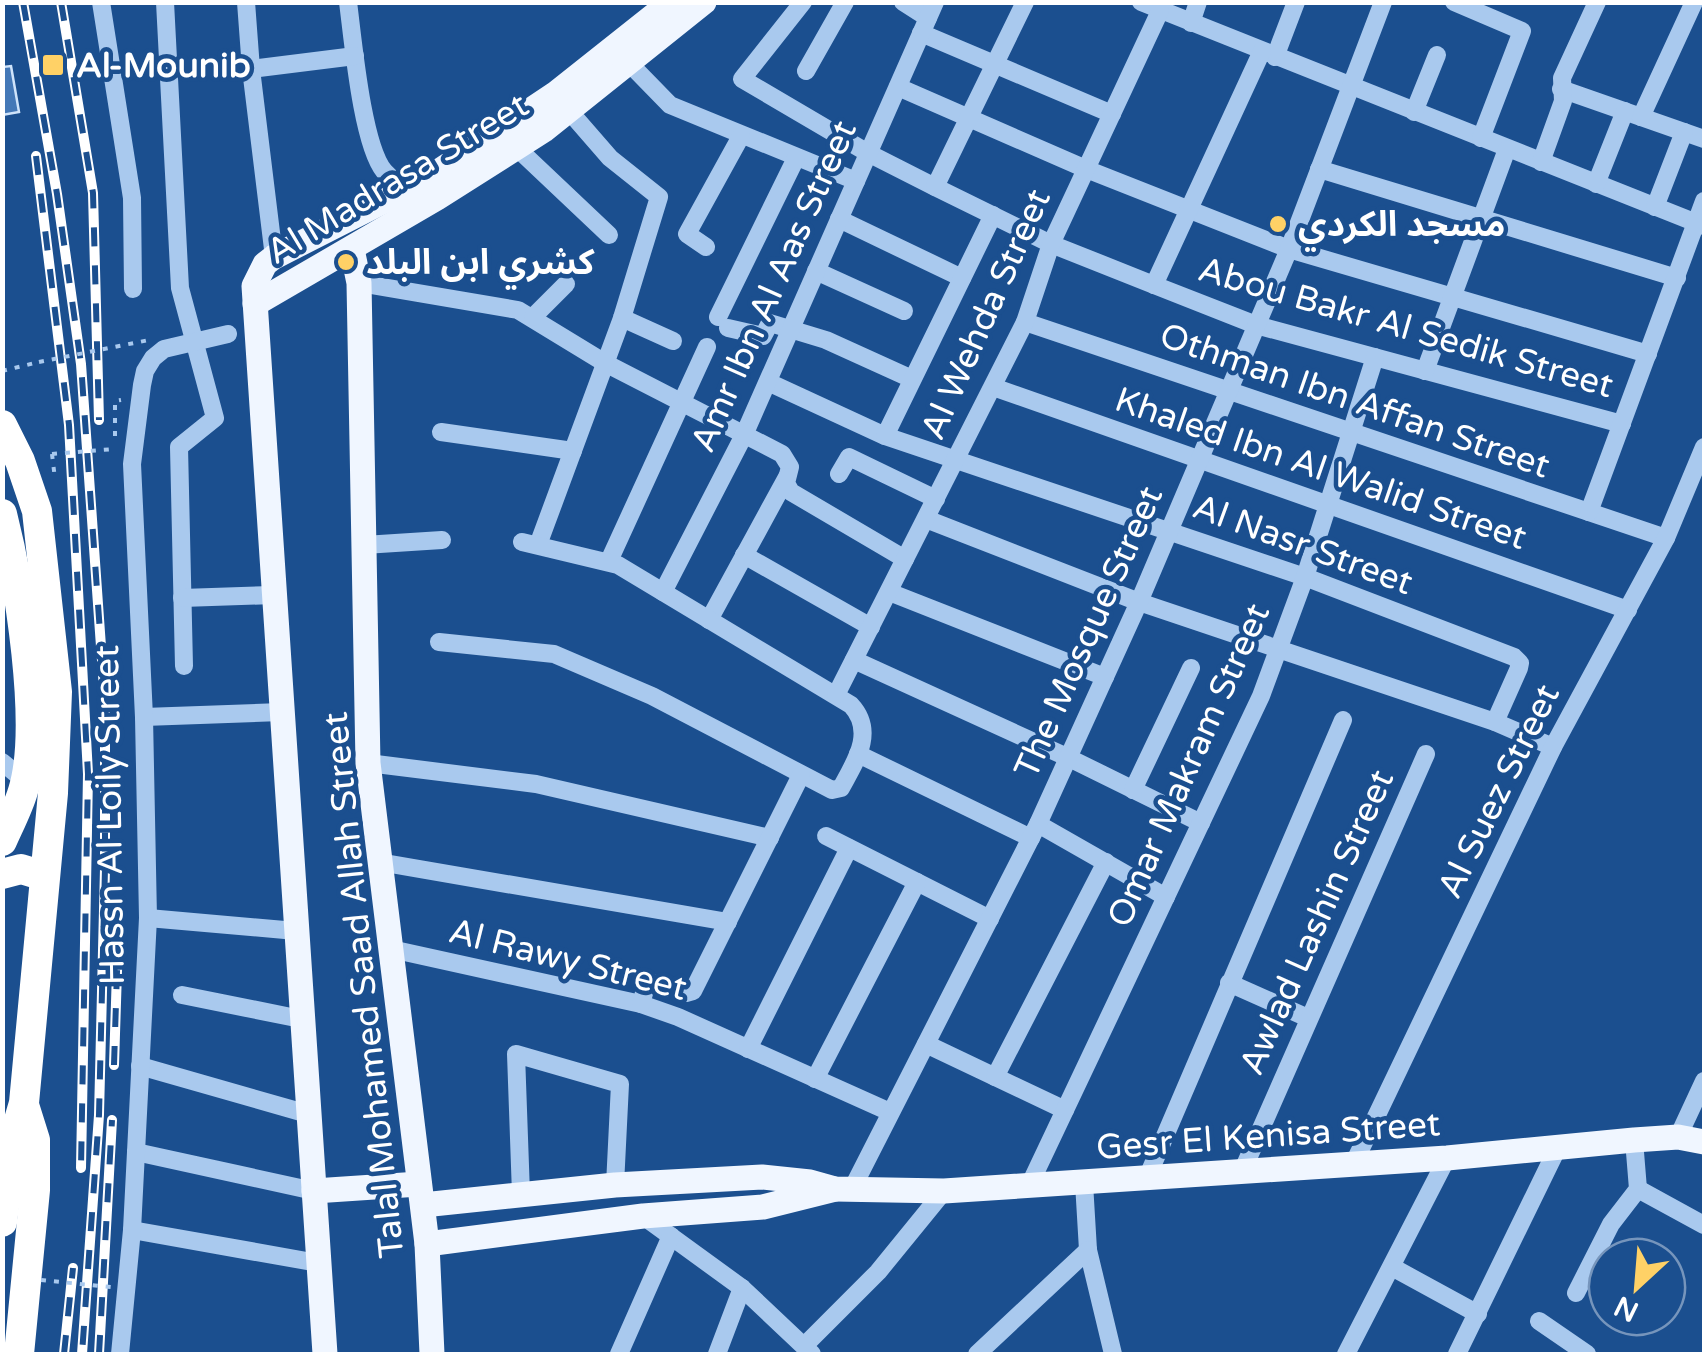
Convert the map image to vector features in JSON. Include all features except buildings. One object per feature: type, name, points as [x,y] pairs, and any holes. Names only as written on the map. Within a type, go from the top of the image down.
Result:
[{"type":"highway","points":[[2,425],[37,511],[55,674],[54,793],[24,1103],[12,1144],[2,1222]]},
{"type":"highway","points":[[2,514],[10,544],[29,684],[2,841]]},
{"type":"highway","points":[[2,874],[22,869],[44,876]]},
{"type":"highway","points":[[19,1354],[35,1190],[35,1140],[24,1103]]},
{"type":"main road","name":"Al Madrasa Street","points":[[671,2],[542,103],[412,188],[274,258],[254,286],[255,304],[517,148],[570,112],[704,2]]},
{"type":"main road","name":"Talal Mohamed Saad Allah Street","points":[[352,249],[359,283],[368,764],[428,1244],[432,1354]]},
{"type":"main road","name":"Talal Mohamed Saad Allah Street","points":[[255,304],[325,1354]]},
{"type":"main road","name":"Gesr El Kenisa Street","points":[[314,1191],[521,1194],[762,1177],[844,1189],[944,1191],[1352,1165],[1678,1137],[1704,1142]]},
{"type":"main road","name":"Gesr El Kenisa Street","points":[[428,1244],[643,1216],[763,1208],[844,1189]]},
{"type":"street","points":[[101,2],[132,198],[133,289]]},
{"type":"street","points":[[165,2],[180,288],[215,418],[179,447],[184,666]]},
{"type":"street","points":[[246,2],[250,69],[274,258]]},
{"type":"street","points":[[348,2],[376,158],[389,177],[437,198]]},
{"type":"street","name":"Abou Bakr Al Sedik Street","points":[[803,2],[742,79],[868,153],[1051,244],[1256,325],[1622,424]]},
{"type":"street","points":[[806,71],[845,2]]},
{"type":"street","points":[[903,2],[995,64],[1112,114]]},
{"type":"street","points":[[935,187],[1025,2]]},
{"type":"street","points":[[1140,2],[1701,225]]},
{"type":"street","points":[[1191,23],[1198,2]]},
{"type":"street","points":[[1154,285],[1188,210],[1296,2]]},
{"type":"street","name":"The Mosque Street","points":[[844,1189],[926,1044],[1069,758],[1289,249],[1383,2]]},
{"type":"street","points":[[1454,2],[1522,32],[1481,138]]},
{"type":"street","points":[[1541,162],[1561,106],[1562,78],[1597,2]]},
{"type":"street","points":[[1596,184],[1694,2]]},
{"type":"street","name":"Al Wehda Street","points":[[836,695],[1025,322],[1051,244],[1160,10]]},
{"type":"street","name":"Amr Ibn Al Aas Street","points":[[663,592],[744,435],[928,18]]},
{"type":"street","points":[[1414,112],[1437,55]]},
{"type":"street","points":[[250,69],[355,56]]},
{"type":"street","points":[[630,64],[670,105],[856,181]]},
{"type":"street","points":[[898,88],[1086,169],[1289,249],[1648,354]]},
{"type":"street","points":[[1561,89],[1704,139]]},
{"type":"street","points":[[658,124],[670,105]]},
{"type":"street","points":[[439,642],[554,654],[652,696],[837,791],[864,737],[861,720],[851,705],[663,592],[609,562],[530,543],[573,451],[622,318],[659,197],[610,158],[570,112]]},
{"type":"street","points":[[1655,207],[1684,132]]},
{"type":"street","points":[[706,247],[687,234],[741,136]]},
{"type":"street","points":[[822,168],[840,137]]},
{"type":"street","points":[[517,148],[609,235]]},
{"type":"street","points":[[1425,370],[1507,149]]},
{"type":"street","points":[[796,158],[723,323],[763,336],[770,323],[826,340],[912,379]]},
{"type":"street","points":[[1319,169],[1677,278]]},
{"type":"street","points":[[1589,512],[1677,278],[1701,225],[1704,201]]},
{"type":"street","points":[[885,436],[993,216]]},
{"type":"street","points":[[839,219],[962,278]]},
{"type":"street","points":[[816,271],[904,311]]},
{"type":"street","points":[[359,283],[518,310],[533,317],[605,363],[786,458],[790,467],[787,486],[794,494],[905,560]]},
{"type":"street","points":[[533,317],[566,284]]},
{"type":"street","points":[[622,318],[673,341]]},
{"type":"street","name":"Othman Ibn Affan Street","points":[[1025,322],[1666,538]]},
{"type":"street","name":"Hassn Al Loily Street","points":[[120,1354],[132,1230],[148,918],[144,717],[132,464],[142,385],[152,358],[164,349],[228,334]]},
{"type":"street","points":[[609,562],[707,347]]},
{"type":"street","name":"Omar Makram Street","points":[[1029,1186],[1280,650],[1375,357]]},
{"type":"street","name":"Al Nasr Street","points":[[768,382],[885,436],[1305,577],[1518,659],[1518,668],[1495,722]]},
{"type":"street","name":"Khaled Ibn Al Walid Street","points":[[993,387],[1628,610]]},
{"type":"street","points":[[441,432],[573,451]]},
{"type":"street","name":"Al Suez Street","points":[[1352,1165],[1554,747],[1666,538],[1704,447]]},
{"type":"street","points":[[839,474],[849,456],[936,500]]},
{"type":"street","points":[[710,620],[788,476]]},
{"type":"street","points":[[926,519],[1139,602],[1495,722],[1554,747]]},
{"type":"street","points":[[364,545],[442,540]]},
{"type":"street","points":[[744,555],[871,626]]},
{"type":"street","points":[[888,592],[1105,677]]},
{"type":"street","points":[[182,598],[273,595]]},
{"type":"street","points":[[854,660],[1201,823]]},
{"type":"street","points":[[1133,790],[1190,668]]},
{"type":"street","points":[[144,717],[281,712]]},
{"type":"street","points":[[1148,1178],[1343,720]]},
{"type":"street","points":[[858,754],[1106,862],[1166,896]]},
{"type":"street","name":"Awlad Lashin Street","points":[[1242,1172],[1426,754]]},
{"type":"street","points":[[368,764],[536,784],[770,838]]},
{"type":"street","points":[[641,1004],[646,986],[652,982],[689,994],[693,991],[801,775]]},
{"type":"street","points":[[826,836],[990,919]]},
{"type":"street","points":[[748,1049],[849,848]]},
{"type":"street","points":[[379,862],[728,922]]},
{"type":"street","points":[[996,1077],[1106,862]]},
{"type":"street","points":[[815,1079],[918,882]]},
{"type":"street","points":[[148,918],[296,931]]},
{"type":"street","name":"Al Rawy Street","points":[[391,949],[641,1004],[890,1112]]},
{"type":"street","points":[[1229,982],[1308,1018]]},
{"type":"street","points":[[182,995],[302,1019]]},
{"type":"street","points":[[926,1044],[1065,1110]]},
{"type":"street","points":[[521,1194],[516,1054],[620,1084],[614,1185]]},
{"type":"street","points":[[140,1066],[308,1114]]},
{"type":"street","points":[[1678,1137],[1704,1081]]},
{"type":"street","points":[[1576,1293],[1611,1224],[1638,1189],[1634,1140]]},
{"type":"street","points":[[1457,1354],[1558,1147]]},
{"type":"street","points":[[136,1152],[314,1191]]},
{"type":"street","points":[[1346,1354],[1447,1158]]},
{"type":"street","points":[[1084,1182],[1088,1250],[1110,1353]]},
{"type":"street","points":[[1638,1189],[1704,1225]]},
{"type":"street","points":[[643,1216],[742,1288],[808,1350],[944,1191]]},
{"type":"street","points":[[132,1230],[318,1262]]},
{"type":"street","points":[[619,1354],[671,1236]]},
{"type":"street","points":[[977,1354],[1088,1250]]},
{"type":"street","points":[[1392,1267],[1478,1314]]},
{"type":"street","points":[[717,1354],[742,1288]]},
{"type":"street","points":[[1539,1321],[1587,1354]]},
{"type":"path","points":[[2,371],[149,340]]},
{"type":"path","points":[[52,454],[114,449],[116,401]]},
{"type":"path","points":[[41,1280],[120,1288]]},
{"type":"railway","points":[[23,2],[57,194],[81,364],[105,703],[99,1115],[82,1354]]},
{"type":"railway","points":[[61,2],[93,193],[99,420]]},
{"type":"railway","points":[[36,156],[69,425],[88,774],[81,1168]]},
{"type":"railway","points":[[114,1065],[118,940]]},
{"type":"railway","points":[[99,1354],[112,1120]]},
{"type":"railway","points":[[64,1354],[73,1268]]},
{"type":"place","name":"Al-Mounib","points":[[53,65]]},
{"type":"place","name":"مسجد الكردي","points":[[1278,224]]},
{"type":"place","name":"كشري ابن البلد","points":[[346,262]]}]
